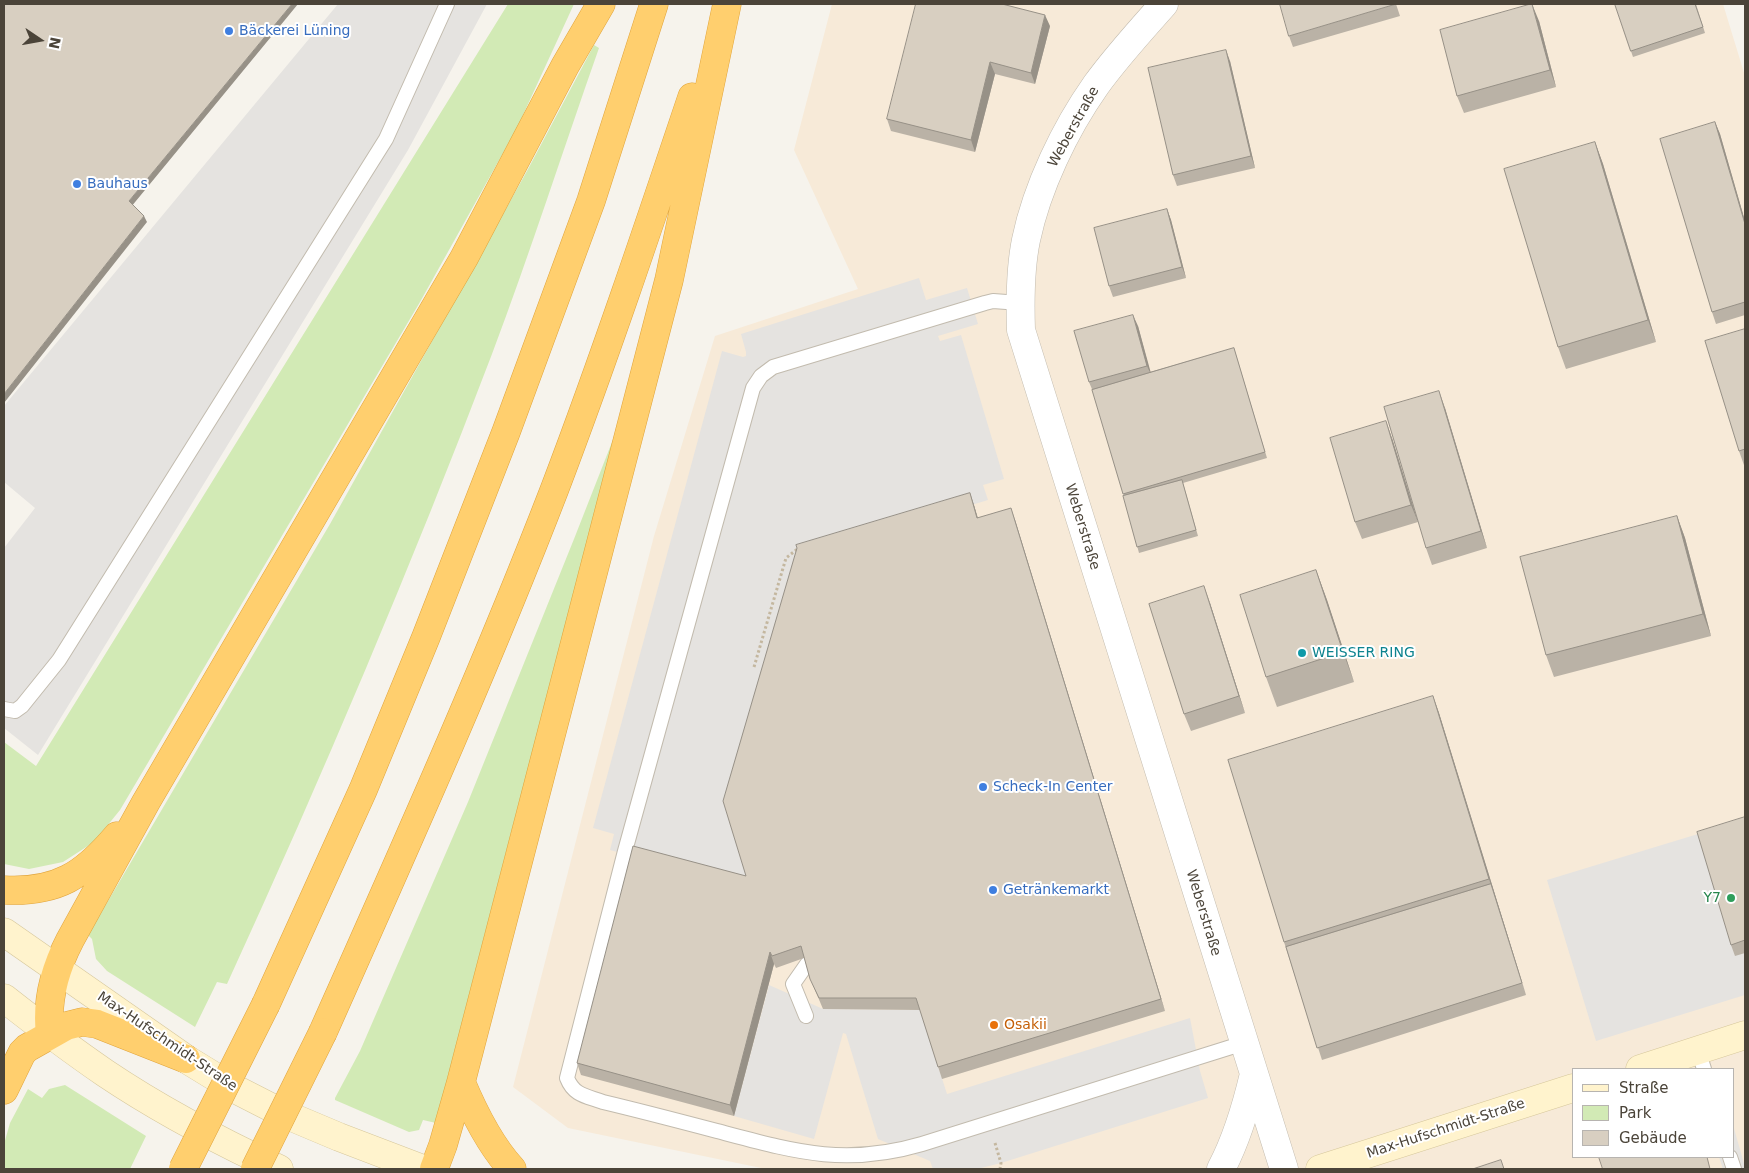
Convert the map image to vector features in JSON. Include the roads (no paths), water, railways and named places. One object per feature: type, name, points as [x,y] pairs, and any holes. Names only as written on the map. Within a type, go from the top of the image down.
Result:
[{"type":"highway","points":[[50,1034],[49,1003],[57,969],[70,940],[146,802],[464,258],[565,66],[600,4]]},
{"type":"highway","points":[[183,1169],[266,1004],[364,790],[426,638],[506,432],[591,201],[654,4]]},
{"type":"highway","points":[[254,1169],[323,1032],[418,819],[555,488],[641,248],[725,4]]},
{"type":"highway","points":[[434,1169],[461,1082],[669,280],[725,4]]},
{"type":"highway","points":[[4,890],[26,891],[44,888],[71,877],[101,854],[146,802]]},
{"type":"highway","points":[[4,1090],[22,1053],[50,1034],[75,1023],[90,1023],[186,1059]]},
{"type":"highway","points":[[461,1082],[490,1140],[512,1169]]},
{"type":"street","name":"Weberstraße","points":[[1164,4],[1101,78],[1071,125],[1042,185],[1026,239],[1021,272],[1021,330],[1284,1169]]},
{"type":"street","name":"Max-Hufschmidt-Straße","points":[[4,932],[186,1059],[236,1089],[282,1113],[423,1169]]},
{"type":"street","points":[[4,998],[50,1034],[138,1094],[240,1151],[279,1169]]},
{"type":"street","points":[[1647,1068],[1701,1060],[1745,1035]]},
{"type":"street","points":[[1221,1169],[1235,1142],[1254,1074]]},
{"type":"street","name":"Max-Hufschmidt-Straße","points":[[1320,1169],[1572,1088]]},
{"type":"lane","points":[[4,709],[15,711],[22,706],[58,660],[386,139],[447,4]]},
{"type":"lane","points":[[1020,303],[993,301],[984,303],[773,367],[761,376],[753,388],[625,851],[567,1078],[573,1090],[603,1102],[763,1143],[811,1154],[832,1156],[868,1155],[891,1152],[922,1144],[1244,1043]]},
{"type":"lane","points":[[806,1016],[793,984],[807,964],[832,952],[830,946]]},
{"type":"place","name":"Bäckerei Lüning","points":[[229,31]]},
{"type":"place","name":"Bauhaus","points":[[77,184]]},
{"type":"place","name":"WEISSER RING","points":[[1302,653]]},
{"type":"place","name":"Scheck-In Center","points":[[983,787]]},
{"type":"place","name":"Getränkemarkt","points":[[993,890]]},
{"type":"place","name":"Y7","points":[[1731,898]]},
{"type":"place","name":"Osakii","points":[[994,1025]]}]
